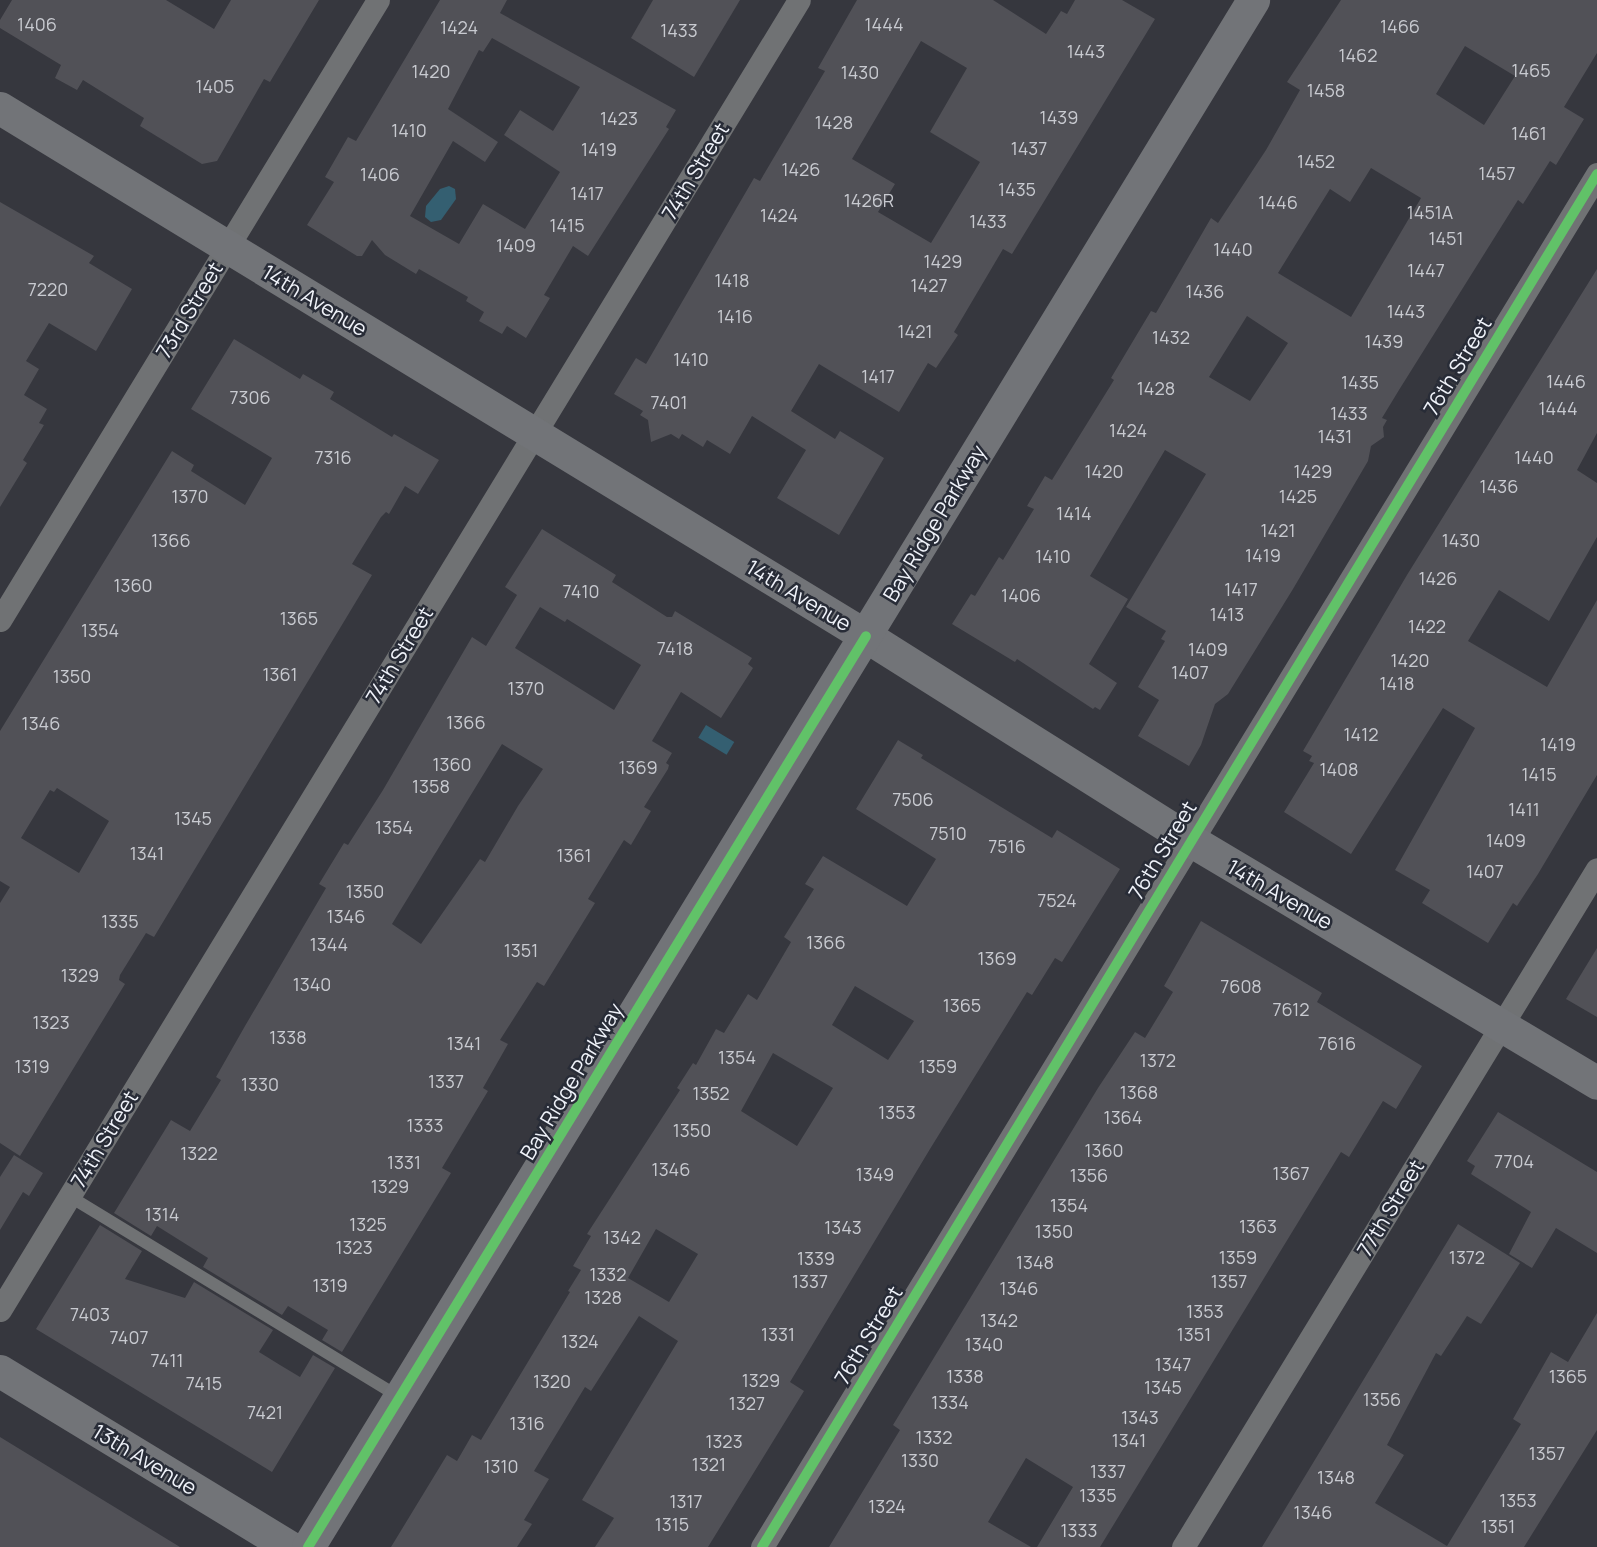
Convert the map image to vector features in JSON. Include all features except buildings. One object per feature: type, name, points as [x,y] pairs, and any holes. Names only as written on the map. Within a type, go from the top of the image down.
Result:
[{"type":"main road","name":"Bay Ridge Parkway","points":[[309,1547],[1253,0]]},
{"type":"main road","name":"14th Avenue","points":[[0,108],[866,636],[1190,840],[1597,1083]]},
{"type":"main road","name":"13th Avenue","points":[[0,1371],[290,1547]]},
{"type":"street","name":"73rd Street","points":[[0,620],[378,0]]},
{"type":"street","name":"74th Street","points":[[0,1310],[799,0]]},
{"type":"street","name":"76th Street","points":[[762,1547],[1597,174]]},
{"type":"street","name":"77th Street","points":[[1183,1547],[1597,869]]},
{"type":"lane","points":[[69,1196],[400,1397]]},
{"type":"water","points":[[449,186],[455,189],[456,199],[441,220],[431,222],[425,217],[426,206],[440,189]]},
{"type":"water","points":[[706,725],[734,742],[727,755],[698,738]]},
{"type":"cycle path","points":[[762,1547],[1597,174]]},
{"type":"cycle path","points":[[308,1547],[866,636]]}]
